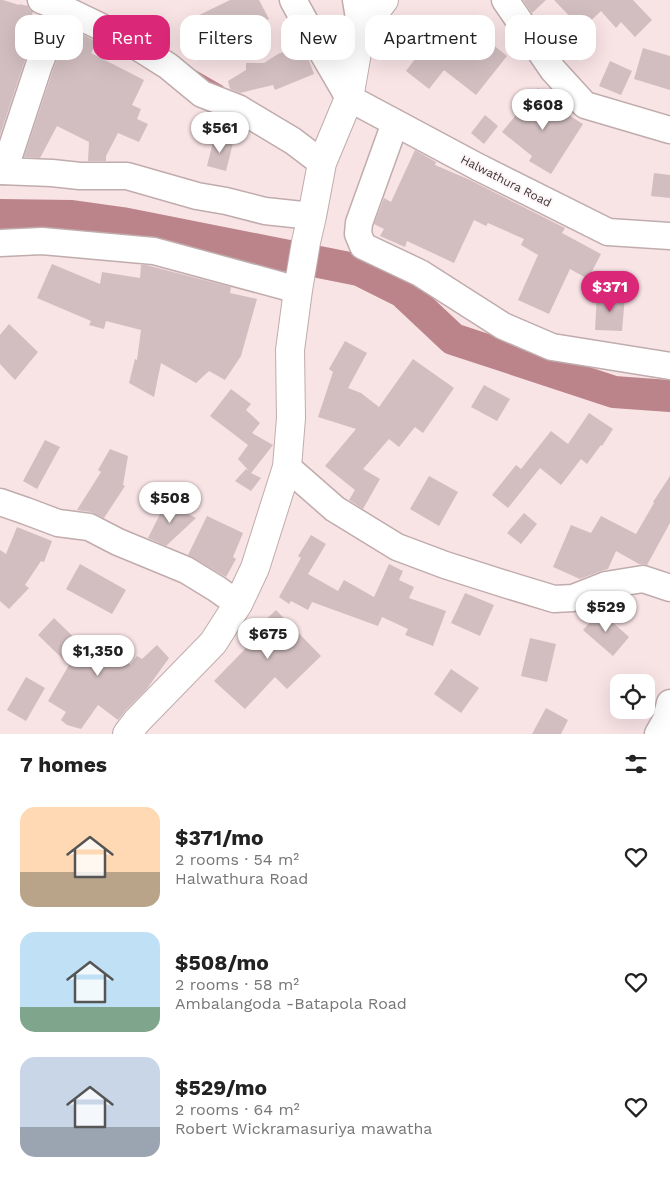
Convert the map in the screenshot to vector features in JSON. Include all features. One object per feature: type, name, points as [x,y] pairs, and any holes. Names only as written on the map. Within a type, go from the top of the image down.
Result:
[{"type":"main road","points":[[127,734],[137,721],[213,643],[238,604],[255,568],[287,467],[291,418],[290,350],[298,286],[322,164],[350,98],[361,30],[384,0]]},
{"type":"street","points":[[293,0],[350,98]]},
{"type":"street","points":[[356,0],[361,30]]},
{"type":"street","points":[[504,0],[553,70],[585,105],[670,130]]},
{"type":"street","points":[[312,216],[265,211],[197,196],[128,176],[80,176],[2,171],[39,65],[52,4],[122,36],[168,66],[202,94],[238,108],[293,141],[322,164]]},
{"type":"street","name":"Halwathura Road","points":[[350,98],[478,167],[608,232],[670,236]]},
{"type":"street","points":[[395,123],[359,223],[358,234],[363,246],[420,273],[503,326],[552,347],[670,366]]},
{"type":"street","points":[[0,243],[42,241],[154,251],[298,286]]},
{"type":"street","points":[[287,467],[335,509],[397,547],[508,585],[554,599],[573,598],[606,585],[643,579],[670,588]]},
{"type":"street","points":[[0,502],[58,523],[89,527],[118,542],[186,570],[238,604]]},
{"type":"street","points":[[658,734],[666,720],[670,703]]},
{"type":"building","points":[[0,0],[3,0],[28,6],[33,12],[32,15],[15,15],[15,60],[25,60],[0,135]]},
{"type":"building","points":[[230,0],[259,0],[267,15],[199,15]]},
{"type":"building","points":[[523,0],[546,0],[532,13]]},
{"type":"building","points":[[554,0],[633,0],[652,20],[635,37],[621,22],[616,28],[601,11],[596,16],[568,15]]},
{"type":"building","points":[[83,35],[93,40],[91,53],[93,54],[93,60],[105,60],[144,80],[132,105],[141,109],[137,119],[148,124],[139,142],[118,133],[106,156],[106,161],[88,161],[89,142],[57,126],[40,158],[24,157],[57,60],[83,60]]},
{"type":"building","points":[[495,46],[505,54],[505,59],[476,95],[444,70],[429,89],[406,71],[414,60],[495,60]]},
{"type":"building","points":[[643,48],[670,56],[670,90],[634,79]]},
{"type":"building","points":[[281,53],[281,60],[309,60],[314,74],[275,90],[273,85],[240,93],[230,89],[228,81],[246,70],[246,63],[264,63]]},
{"type":"building","points":[[610,61],[632,71],[621,95],[599,86]]},
{"type":"building","points":[[538,88],[559,105],[557,108],[583,124],[551,174],[529,161],[532,156],[502,132]]},
{"type":"building","points":[[485,115],[498,126],[484,144],[471,133]]},
{"type":"building","points":[[214,138],[233,143],[226,171],[207,166]]},
{"type":"building","points":[[415,150],[436,162],[435,165],[470,180],[565,228],[562,233],[601,254],[588,279],[570,269],[549,314],[518,300],[538,255],[521,245],[524,239],[488,223],[486,226],[474,220],[454,263],[407,241],[405,247],[380,236],[384,229],[374,224],[384,198],[391,202]]},
{"type":"building","points":[[654,173],[670,175],[670,198],[651,196]]},
{"type":"building","points":[[52,264],[100,284],[102,272],[140,278],[141,265],[146,265],[231,287],[230,293],[257,299],[241,356],[225,380],[209,371],[196,383],[161,363],[154,397],[129,383],[135,359],[137,360],[141,330],[106,321],[104,329],[89,325],[91,321],[37,298]]},
{"type":"building","points":[[597,294],[625,296],[622,331],[595,330]]},
{"type":"building","points":[[9,324],[38,352],[15,380],[0,364],[0,335]]},
{"type":"building","points":[[345,341],[367,353],[348,388],[361,393],[379,407],[413,359],[454,388],[423,433],[415,427],[399,447],[389,439],[363,469],[380,479],[363,509],[349,500],[355,490],[325,466],[356,429],[318,417],[333,372],[329,369]]},
{"type":"building","points":[[484,385],[510,399],[497,421],[471,407]]},
{"type":"building","points":[[231,389],[251,404],[246,410],[260,423],[252,433],[273,445],[251,473],[261,478],[251,491],[235,481],[246,469],[249,471],[238,459],[248,445],[210,416]]},
{"type":"building","points":[[589,413],[613,429],[587,464],[581,459],[561,485],[540,468],[508,508],[492,495],[516,465],[521,469],[551,431],[568,444]]},
{"type":"building","points":[[45,440],[60,447],[37,489],[23,481]]},
{"type":"building","points":[[110,449],[128,456],[123,485],[125,486],[104,518],[91,512],[77,510],[101,472],[98,470]]},
{"type":"building","points":[[429,476],[458,492],[439,526],[410,509]]},
{"type":"building","points":[[670,476],[670,523],[647,565],[639,564],[616,551],[608,569],[580,579],[553,567],[571,525],[591,533],[601,516],[636,534],[653,502]]},
{"type":"building","points":[[166,502],[196,518],[166,546],[148,538]]},
{"type":"building","points":[[524,513],[537,524],[521,544],[507,533]]},
{"type":"building","points":[[207,516],[243,533],[233,557],[236,559],[226,577],[188,555]]},
{"type":"building","points":[[17,527],[52,541],[44,562],[41,561],[25,585],[29,588],[9,609],[0,601],[0,550],[6,554]]},
{"type":"building","points":[[311,535],[326,544],[308,574],[338,591],[344,580],[374,597],[389,564],[403,571],[399,580],[414,587],[409,598],[446,611],[433,646],[405,635],[408,629],[382,617],[378,626],[312,602],[308,610],[291,601],[289,604],[279,597],[301,558],[298,556]]},
{"type":"building","points":[[80,564],[126,590],[112,614],[66,589]]},
{"type":"building","points":[[465,593],[494,605],[480,636],[451,623]]},
{"type":"building","points":[[276,610],[321,656],[287,689],[275,677],[245,709],[214,681],[247,647],[242,642]]},
{"type":"building","points":[[600,611],[629,637],[613,656],[583,630]]},
{"type":"building","points":[[54,618],[93,656],[102,644],[131,665],[137,656],[142,659],[157,645],[169,658],[146,690],[118,720],[98,705],[81,729],[67,725],[61,720],[66,712],[48,701],[69,665],[38,635]]},
{"type":"building","points":[[530,638],[556,644],[547,682],[521,676]]},
{"type":"building","points":[[451,669],[479,688],[461,713],[434,694]]},
{"type":"building","points":[[26,677],[45,688],[26,721],[7,710]]},
{"type":"building","points":[[546,708],[568,720],[561,734],[532,734]]},
{"type":"waterway","points":[[195,73],[221,88]]},
{"type":"waterway","points":[[0,215],[72,216],[122,223],[359,270],[403,292],[453,339],[614,392],[670,396]]}]
